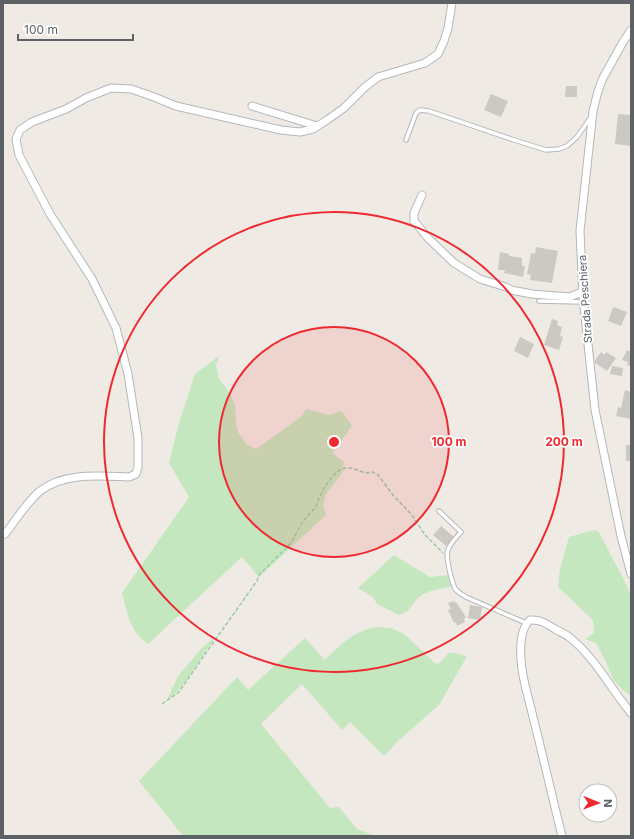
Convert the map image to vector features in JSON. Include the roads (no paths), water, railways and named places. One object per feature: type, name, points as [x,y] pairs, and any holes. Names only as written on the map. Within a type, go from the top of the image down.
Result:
[{"type":"street","points":[[5,534],[32,500],[41,491],[54,482],[76,477],[129,477],[136,474],[138,467],[138,438],[128,374],[116,328],[92,278],[50,214],[20,155],[16,139],[20,130],[32,122],[66,109],[86,98],[111,88],[131,89],[176,106],[281,130],[300,132],[313,129],[344,108],[365,87],[378,77],[425,63],[438,54],[448,28],[452,3]]},
{"type":"street","name":"Strada Peschiera","points":[[631,30],[603,78],[593,111],[580,231],[582,292],[595,410],[621,536],[631,574]]},
{"type":"street","points":[[252,106],[317,126]]},
{"type":"street","points":[[422,195],[414,213],[414,221],[428,238],[454,263],[480,279],[511,290],[532,294],[570,297],[582,292]]},
{"type":"street","points":[[562,836],[524,683],[520,661],[523,632],[526,623],[535,619],[541,621],[568,637],[587,655],[631,713]]},
{"type":"lane","points":[[406,140],[416,113],[420,110],[429,111],[511,140],[546,150],[558,149],[567,146],[577,137],[592,118]]},
{"type":"lane","points":[[539,301],[583,302]]},
{"type":"lane","points":[[439,511],[462,532],[447,551],[450,572],[453,584],[457,591],[466,597],[526,623]]}]
